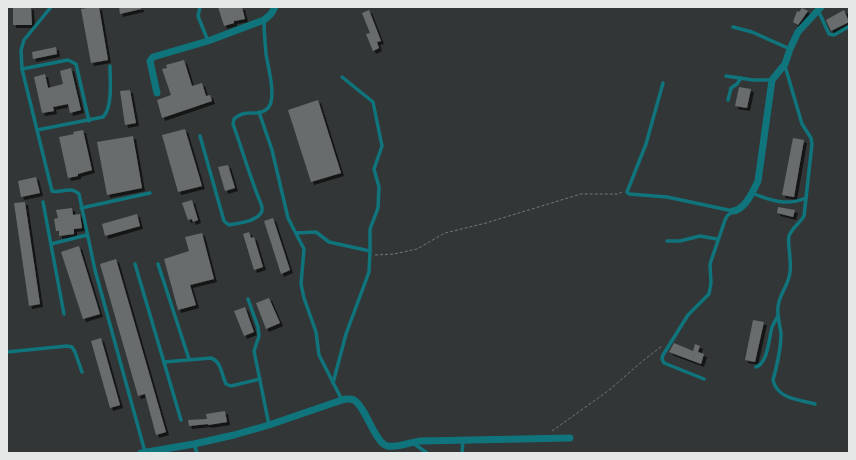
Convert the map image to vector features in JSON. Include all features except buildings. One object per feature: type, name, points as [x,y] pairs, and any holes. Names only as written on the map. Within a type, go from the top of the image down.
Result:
[{"type":"street","points":[[157,93],[150,66],[150,61],[153,57],[208,41],[264,20],[271,14],[275,7]]},
{"type":"street","points":[[733,211],[740,208],[752,193],[758,181],[772,80],[785,64],[790,49],[801,28],[819,8]]},
{"type":"street","points":[[143,452],[234,436],[349,399],[354,400],[359,405],[384,445],[389,447],[412,442],[570,438]]},
{"type":"lane","points":[[51,7],[24,40],[21,50],[22,69],[52,191],[55,192],[70,189],[75,190],[78,194],[95,270],[143,452]]},
{"type":"lane","points":[[200,7],[198,16],[208,41]]},
{"type":"lane","points":[[819,8],[830,34],[834,35],[848,27]]},
{"type":"lane","points":[[200,136],[224,221],[229,224],[256,218],[263,211],[233,124],[234,119],[241,113],[264,111],[269,107],[271,99],[271,84],[266,56],[264,20]]},
{"type":"lane","points":[[733,27],[752,32],[790,49]]},
{"type":"lane","points":[[22,69],[68,60],[76,64],[88,120]]},
{"type":"lane","points":[[785,64],[802,124],[811,138],[804,216],[789,236],[790,272],[788,281],[780,297],[778,307],[781,340],[773,380],[775,386],[784,395],[815,404]]},
{"type":"lane","points":[[37,130],[103,117],[107,111],[110,88],[110,66]]},
{"type":"lane","points":[[726,76],[753,80],[772,80]]},
{"type":"lane","points":[[333,383],[346,334],[369,272],[370,229],[378,208],[379,187],[374,169],[382,146],[373,102],[342,77]]},
{"type":"lane","points":[[728,100],[731,88],[738,84],[741,78]]},
{"type":"lane","points":[[663,83],[646,144],[627,192],[629,194],[666,196],[733,211]]},
{"type":"lane","points":[[259,112],[272,150],[288,218],[304,249],[301,284],[304,298],[316,332],[319,355],[342,400]]},
{"type":"lane","points":[[81,208],[150,193]]},
{"type":"lane","points":[[752,193],[771,201],[781,203],[790,203],[806,198]]},
{"type":"lane","points":[[42,202],[64,314]]},
{"type":"lane","points":[[704,379],[664,363],[662,359],[688,315],[709,294],[711,283],[710,264],[717,239],[727,216],[733,211]]},
{"type":"lane","points":[[296,233],[316,232],[329,242],[370,251]]},
{"type":"lane","points":[[51,244],[87,235]]},
{"type":"lane","points":[[667,241],[680,241],[700,236],[717,239]]},
{"type":"lane","points":[[135,264],[182,420]]},
{"type":"lane","points":[[158,264],[189,359]]},
{"type":"lane","points":[[248,299],[258,326],[259,336],[254,351],[270,425]]},
{"type":"lane","points":[[756,368],[765,358],[772,326],[778,316]]},
{"type":"lane","points":[[7,352],[67,346],[72,347],[82,372]]},
{"type":"lane","points":[[164,362],[211,358],[216,360],[220,365],[226,384],[231,386],[260,379]]},
{"type":"lane","points":[[462,453],[463,440]]},
{"type":"lane","points":[[412,442],[427,453]]},
{"type":"lane","points":[[194,444],[197,453]]},
{"type":"path","points":[[370,251],[376,256],[417,249],[445,233],[486,223],[581,194],[618,194],[627,190]]},
{"type":"path","points":[[542,438],[608,391],[662,346]]}]
